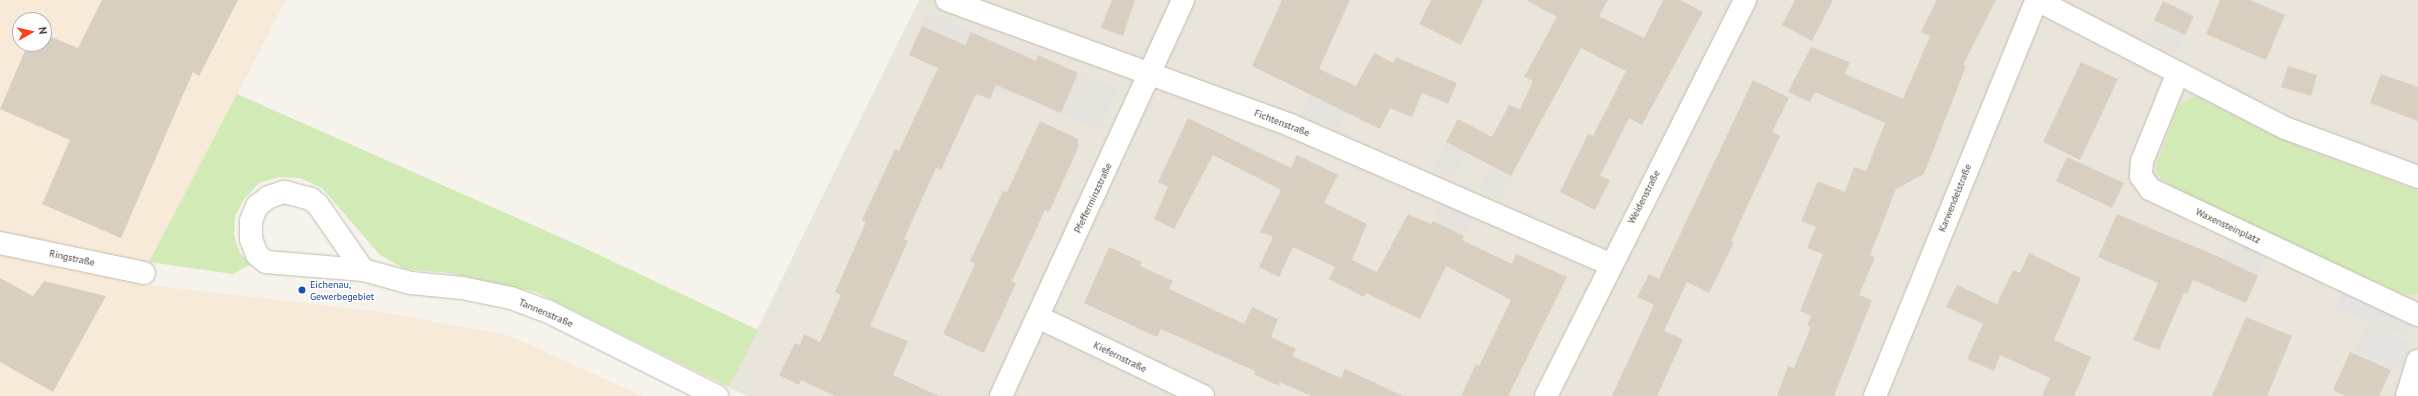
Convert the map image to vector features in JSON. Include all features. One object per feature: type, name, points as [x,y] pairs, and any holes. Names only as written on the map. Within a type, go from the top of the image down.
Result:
[{"type":"street","name":"Fichtenstraße","points":[[947,0],[1290,125],[1610,264]]},
{"type":"street","name":"Pfefferminzstraße","points":[[1001,396],[1183,0]]},
{"type":"street","name":"Weidenstraße","points":[[1546,396],[1610,264],[1745,0]]},
{"type":"street","points":[[2037,0],[2177,75],[2320,143],[2418,177]]},
{"type":"street","name":"Karwendelstraße","points":[[1875,396],[2037,0]]},
{"type":"street","name":"Waxensteinplatz","points":[[2177,75],[2142,161],[2142,176],[2150,189],[2418,315]]},
{"type":"street","name":"Tannenstraße","points":[[363,270],[311,198],[284,192],[269,197],[257,206],[251,221],[251,239],[257,254],[266,262],[363,270],[411,283],[462,288],[511,298],[549,312],[717,396]]},
{"type":"street","name":"Ringstraße","points":[[0,243],[144,273]]},
{"type":"street","name":"Kiefernstraße","points":[[1038,317],[1203,396]]},
{"type":"street","points":[[2407,396],[2418,361]]},
{"type":"shaded area","points":[[0,0],[286,0],[140,284],[380,312],[508,335],[642,396],[0,396]]},
{"type":"shaded area","points":[[919,0],[2418,0],[2418,396],[747,396],[729,387]]},
{"type":"shaded area","points":[[2163,1],[2194,15],[2176,55],[2145,38]]},
{"type":"shaded area","points":[[927,12],[1012,50],[1038,55],[1117,89],[1099,131],[1020,95],[994,90],[990,99],[949,82],[952,75],[909,55]]},
{"type":"shaded area","points":[[1321,70],[1357,86],[1337,130],[1301,116]]},
{"type":"shaded area","points":[[1458,120],[1467,153],[1453,180],[1433,169]]},
{"type":"shaded area","points":[[1502,144],[1522,155],[1500,199],[1480,189]]},
{"type":"shaded area","points":[[1443,200],[1475,215],[1454,256],[1423,241]]},
{"type":"shaded area","points":[[2229,240],[2266,257],[2246,303],[2209,287]]},
{"type":"shaded area","points":[[2342,291],[2410,321],[2404,336],[2336,307]]},
{"type":"shaded area","points":[[2366,324],[2411,344],[2399,371],[2354,351]]},
{"type":"green space","points":[[237,94],[578,245],[758,330],[729,387],[536,292],[449,273],[405,269],[380,255],[322,188],[300,178],[279,177],[259,183],[244,199],[235,216],[234,236],[240,253],[251,264],[233,274],[149,262]]},
{"type":"green space","points":[[2194,96],[2305,149],[2418,191],[2418,294],[2405,295],[2204,203],[2162,180],[2156,171],[2157,163],[2175,115],[2179,105]]},
{"type":"building","points":[[102,0],[238,0],[199,76],[193,72],[121,238],[42,204],[70,140],[0,109],[25,52],[52,52],[52,37],[78,48]]},
{"type":"building","points":[[1112,0],[1135,0],[1123,36],[1101,28]]},
{"type":"building","points":[[1282,0],[1350,0],[1319,69],[1356,86],[1374,53],[1393,63],[1396,57],[1457,83],[1448,104],[1422,93],[1412,117],[1390,108],[1380,129],[1252,66]]},
{"type":"building","points":[[1431,0],[1483,0],[1461,45],[1419,24]]},
{"type":"building","points":[[1526,0],[1608,0],[1599,16],[1644,38],[1663,0],[1680,0],[1703,12],[1642,125],[1629,118],[1600,176],[1610,180],[1595,210],[1560,192],[1588,134],[1593,136],[1626,71],[1581,48],[1511,176],[1446,142],[1458,119],[1492,137],[1509,105],[1520,109],[1533,81],[1524,77],[1557,17]]},
{"type":"building","points":[[1795,0],[1833,0],[1812,41],[1782,25]]},
{"type":"building","points":[[1937,0],[1996,0],[1963,65],[1966,66],[1924,174],[1896,189],[1870,255],[1875,257],[1859,295],[1872,300],[1834,396],[1777,396],[1788,366],[1794,368],[1811,327],[1807,326],[1811,316],[1800,311],[1823,254],[1807,248],[1816,227],[1801,221],[1818,181],[1845,192],[1854,167],[1866,171],[1885,123],[1815,92],[1810,102],[1788,92],[1811,47],[1850,62],[1845,74],[1903,99],[1930,36],[1921,32]]},
{"type":"building","points":[[2220,0],[2250,0],[2285,15],[2266,60],[2206,34]]},
{"type":"building","points":[[2163,1],[2194,16],[2185,35],[2154,20]]},
{"type":"building","points":[[922,26],[965,45],[971,32],[1036,61],[1038,55],[1078,73],[1061,113],[996,85],[990,99],[976,94],[941,170],[936,168],[904,239],[908,241],[870,326],[908,341],[893,375],[939,396],[835,396],[801,380],[799,385],[779,375],[795,343],[800,345],[804,334],[820,342],[841,295],[835,292],[866,222],[862,220],[895,149],[899,151],[938,68],[909,55]]},
{"type":"building","points":[[2081,62],[2118,79],[2080,160],[2043,142]]},
{"type":"building","points":[[2288,66],[2317,75],[2311,96],[2281,87]]},
{"type":"building","points":[[2381,74],[2418,87],[2418,121],[2370,103]]},
{"type":"building","points":[[1753,80],[1789,98],[1772,132],[1780,136],[1731,241],[1734,242],[1709,293],[1687,282],[1664,331],[1683,339],[1657,396],[1612,396],[1654,305],[1637,297],[1649,274],[1659,279]]},
{"type":"building","points":[[1188,118],[1291,168],[1297,155],[1338,175],[1324,203],[1367,224],[1352,260],[1377,272],[1408,214],[1431,224],[1433,221],[1464,236],[1462,240],[1512,264],[1516,254],[1567,277],[1508,396],[1461,396],[1476,364],[1479,366],[1511,300],[1446,266],[1420,319],[1366,293],[1364,297],[1329,279],[1335,267],[1293,247],[1279,277],[1259,267],[1273,237],[1260,232],[1281,190],[1213,155],[1174,229],[1154,219],[1168,187],[1158,182]]},
{"type":"building","points":[[1040,121],[1078,139],[1078,148],[1049,212],[1045,210],[1012,281],[1016,283],[984,353],[943,334],[975,264],[970,261],[1003,191],[1007,192]]},
{"type":"building","points":[[2067,157],[2124,183],[2112,208],[2056,181]]},
{"type":"building","points":[[2117,214],[2217,256],[2258,276],[2246,303],[2193,280],[2187,294],[2184,293],[2159,350],[2133,340],[2158,283],[2098,257]]},
{"type":"building","points":[[1109,247],[1142,262],[1140,266],[1173,281],[1169,289],[1244,324],[1252,307],[1278,319],[1271,337],[1296,349],[1292,356],[1341,378],[1345,369],[1403,396],[1311,396],[1280,382],[1279,386],[1254,374],[1255,371],[1161,329],[1157,337],[1084,303]]},
{"type":"building","points":[[2029,253],[2081,278],[2054,340],[2091,357],[2074,396],[2042,396],[2050,378],[2000,355],[1994,371],[1967,359],[1983,324],[1946,307],[1957,285],[1997,304],[2013,270],[2020,273]]},
{"type":"building","points":[[0,278],[33,296],[44,281],[106,296],[53,392],[0,362]]},
{"type":"building","points":[[2246,317],[2292,336],[2267,396],[2212,396]]},
{"type":"building","points":[[2350,352],[2391,370],[2379,396],[2345,396],[2333,390]]},
{"type":"place","name":"Eichenau, Gewerbegebiet","points":[[302,290]]}]
